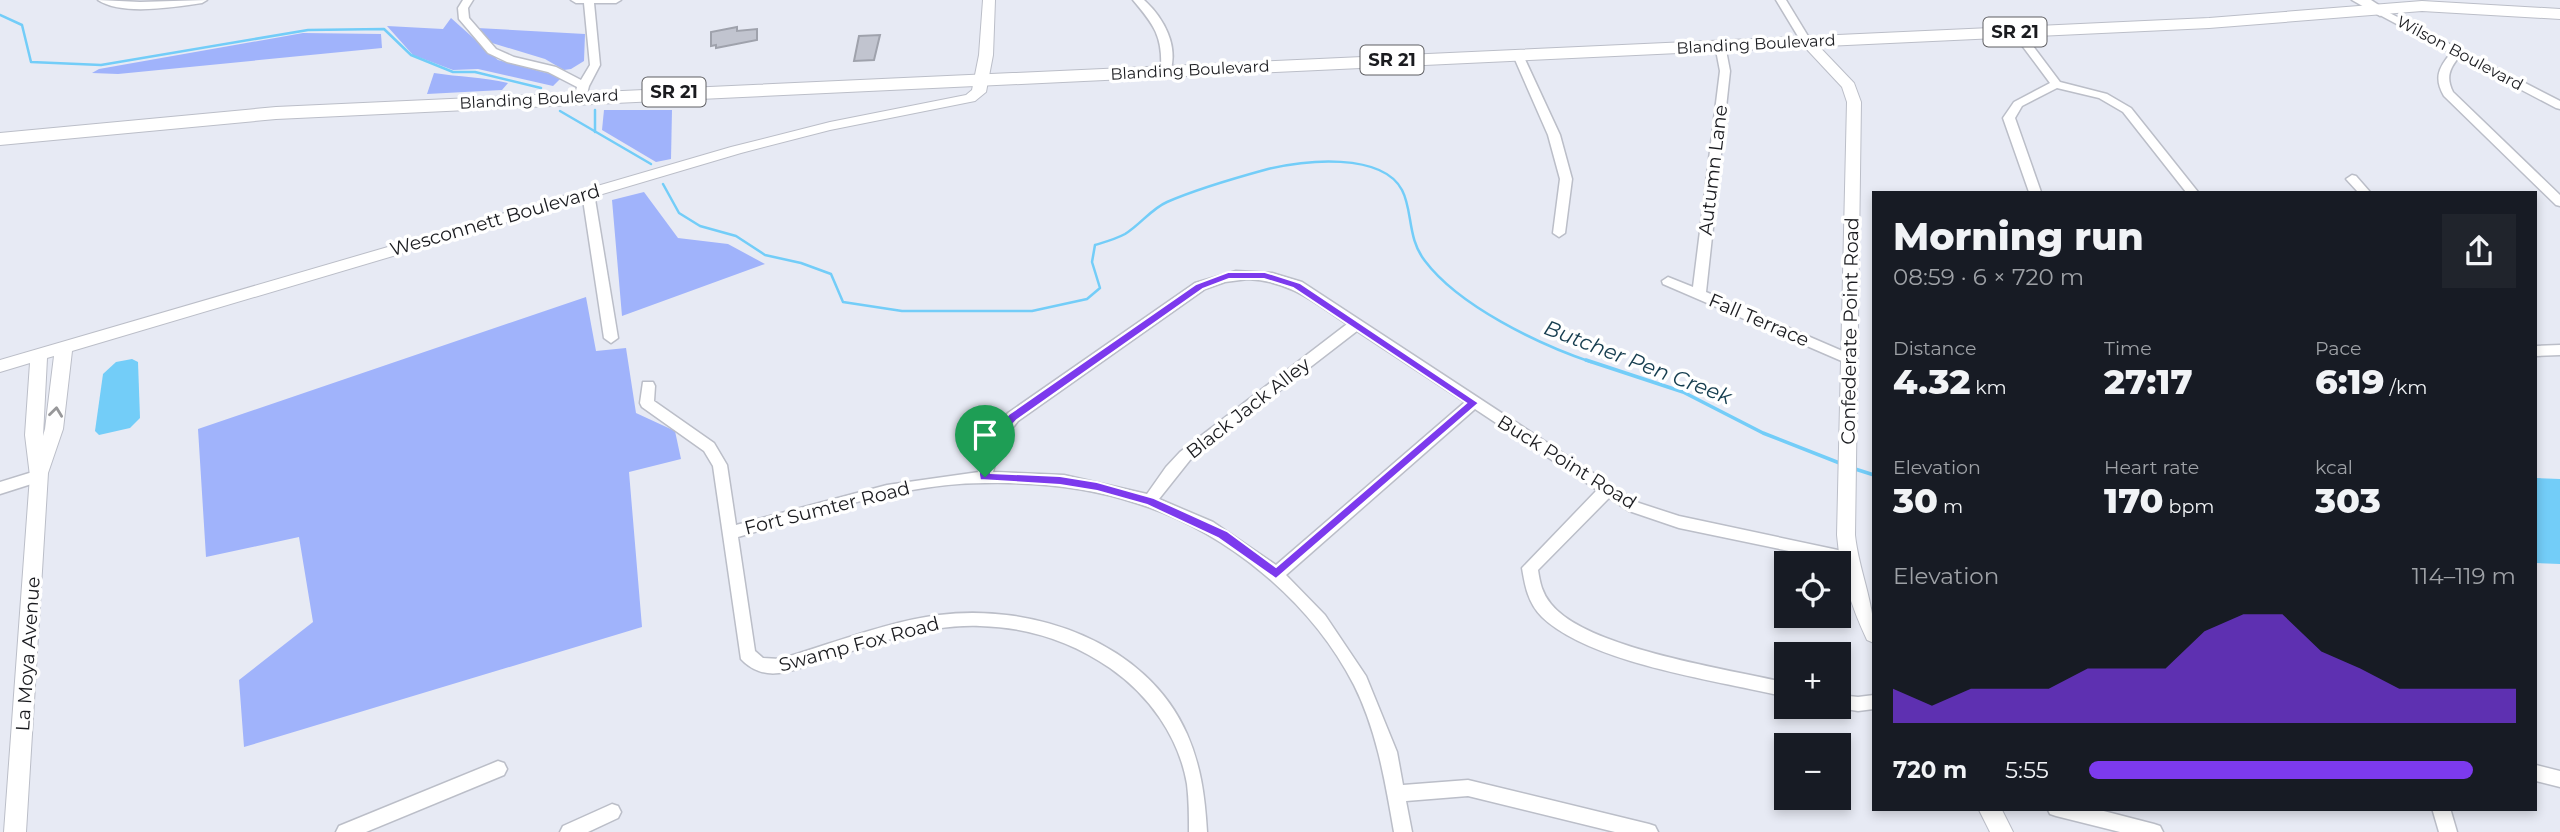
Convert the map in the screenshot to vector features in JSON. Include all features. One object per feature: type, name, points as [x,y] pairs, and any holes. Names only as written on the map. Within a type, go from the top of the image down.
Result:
[{"type":"main road","name":"Wilson Boulevard","points":[[2360,0],[2380,11]]},
{"type":"main road","name":"Blanding Boulevard","points":[[0,139],[276,113],[582,92],[898,83],[2017,32],[2221,22],[2422,6],[2560,14]]},
{"type":"main road","name":"Blanding Boulevard","points":[[2380,11],[2435,19],[2560,27]]},
{"type":"street","points":[[103,0],[124,6],[143,7],[202,0]]},
{"type":"street","points":[[468,0],[463,8],[464,19],[492,51],[511,60],[552,69],[582,92],[595,65],[589,1]]},
{"type":"street","points":[[576,0],[616,0]]},
{"type":"street","points":[[982,79],[989,0]]},
{"type":"street","points":[[1138,0],[1160,23],[1165,35],[1166,71]]},
{"type":"street","points":[[1781,0],[1806,41]]},
{"type":"street","name":"Wilson Boulevard","points":[[2380,11],[2560,106]]},
{"type":"street","points":[[2017,32],[2056,85]]},
{"type":"street","name":"Confederate Point Road","points":[[1806,41],[1851,89],[1854,102],[1847,551]]},
{"type":"street","name":"Autumn Lane","points":[[1699,294],[1725,71],[1720,45]]},
{"type":"street","points":[[2457,52],[2442,69],[2441,76],[2448,94],[2560,202]]},
{"type":"street","points":[[1518,55],[1554,135],[1566,179],[1559,233]]},
{"type":"street","name":"Wesconnett Boulevard","points":[[0,366],[790,135],[971,98],[979,92],[982,79]]},
{"type":"street","points":[[898,83],[906,98],[899,111]]},
{"type":"street","points":[[2035,191],[2009,118],[2018,104],[2056,85],[2103,96],[2127,110],[2191,191]]},
{"type":"street","points":[[2352,179],[2363,191]]},
{"type":"street","points":[[588,193],[611,338]]},
{"type":"street","name":"Buck Point Road","points":[[985,477],[989,450],[1002,427],[1013,417],[1200,286],[1213,280],[1247,274],[1282,279],[1297,285],[1634,507],[1657,516],[1815,551]]},
{"type":"street","name":"Fall Terrace","points":[[1668,281],[1849,359]]},
{"type":"street","name":"Black Jack Alley","points":[[1150,501],[1185,456],[1355,325]]},
{"type":"street","name":"La Moya Avenue","points":[[39,476],[54,429],[64,347]]},
{"type":"street","points":[[2537,351],[2560,350]]},
{"type":"street","name":"La Moya Avenue","points":[[15,832],[39,476],[34,435],[39,355]]},
{"type":"street","name":"Swamp Fox Road","points":[[648,386],[647,403],[709,447],[720,465],[747,653],[754,663],[766,667],[780,666],[941,621],[1008,620],[1045,627],[1079,639],[1105,654],[1150,692],[1166,713],[1184,747],[1194,774],[1198,832]]},
{"type":"street","points":[[1276,574],[1474,403]]},
{"type":"street","points":[[0,488],[39,476]]},
{"type":"street","name":"Fort Sumter Road","points":[[730,533],[887,489],[985,477],[1097,486],[1150,501],[1223,535],[1276,574],[1326,626],[1362,682],[1388,745],[1400,793],[1403,832]]},
{"type":"street","points":[[1607,490],[1530,568],[1529,582],[1546,610],[1570,629],[1619,651],[1774,687]]},
{"type":"street","name":"Confederate Point Road","points":[[1851,572],[1872,629]]},
{"type":"street","points":[[1851,703],[1872,702]]},
{"type":"street","points":[[345,832],[498,769]]},
{"type":"street","points":[[2537,773],[2560,779]]},
{"type":"street","points":[[1400,793],[1468,788],[1650,832]]},
{"type":"street","points":[[1991,811],[2002,832]]},
{"type":"street","points":[[2061,811],[2085,824],[2154,832]]},
{"type":"street","points":[[2442,811],[2448,832]]},
{"type":"street","points":[[569,832],[611,812]]},
{"type":"shaded area","points":[[451,18],[498,60],[562,77],[553,86],[478,69],[453,70],[413,55],[387,26],[443,29]]},
{"type":"shaded area","points":[[477,28],[585,34],[584,61],[564,70],[545,59],[492,43]]},
{"type":"shaded area","points":[[303,33],[381,34],[382,48],[118,74],[92,73],[99,69]]},
{"type":"shaded area","points":[[434,73],[508,83],[502,90],[427,94]]},
{"type":"shaded area","points":[[604,110],[672,110],[671,159],[656,162],[602,130]]},
{"type":"shaded area","points":[[644,192],[678,238],[728,244],[765,264],[622,316],[612,200]]},
{"type":"shaded area","points":[[586,297],[596,351],[626,348],[636,413],[675,431],[681,459],[629,472],[642,627],[244,747],[239,680],[313,622],[299,537],[206,557],[198,429]]},
{"type":"shaded area","points":[[132,359],[138,362],[140,418],[130,428],[99,435],[95,431],[103,374],[116,362]]},
{"type":"shaded area","points":[[2537,478],[2560,479],[2560,564],[2537,563]]},
{"type":"building","points":[[737,27],[737,31],[757,29],[757,40],[716,48],[716,45],[711,46],[711,32]]},
{"type":"building","points":[[880,35],[874,60],[854,61],[859,36]]},
{"type":"waterway","points":[[0,15],[22,25],[31,62],[101,65],[308,30],[384,29],[411,55],[453,72],[475,72],[541,88]]},
{"type":"waterway","points":[[595,110],[595,131]]},
{"type":"waterway","points":[[560,111],[595,131]]},
{"type":"waterway","points":[[595,131],[651,164]]},
{"type":"waterway","name":"Butcher Pen Creek","points":[[663,184],[679,213],[700,226],[736,236],[765,255],[801,263],[831,274],[843,302],[902,311],[1032,311],[1087,299],[1100,288],[1092,262],[1095,245],[1125,234],[1167,202],[1217,184],[1283,166],[1321,162],[1360,164],[1378,169],[1392,178],[1402,190],[1415,243],[1425,261],[1440,278],[1478,308],[1501,322],[1547,345],[1591,362]]},
{"type":"waterway","name":"Butcher Pen Creek","points":[[1586,360],[1683,392],[1763,433],[1842,464]]},
{"type":"waterway","name":"Butcher Pen Creek","points":[[1852,468],[1872,474]]},
{"type":"route","points":[[1265,275],[1297,285],[1474,403],[1276,574],[1223,535],[1194,519],[1150,501],[1097,486],[1027,478],[985,477],[989,450],[1002,427],[1013,417],[1200,286],[1228,276],[1265,275]]}]
